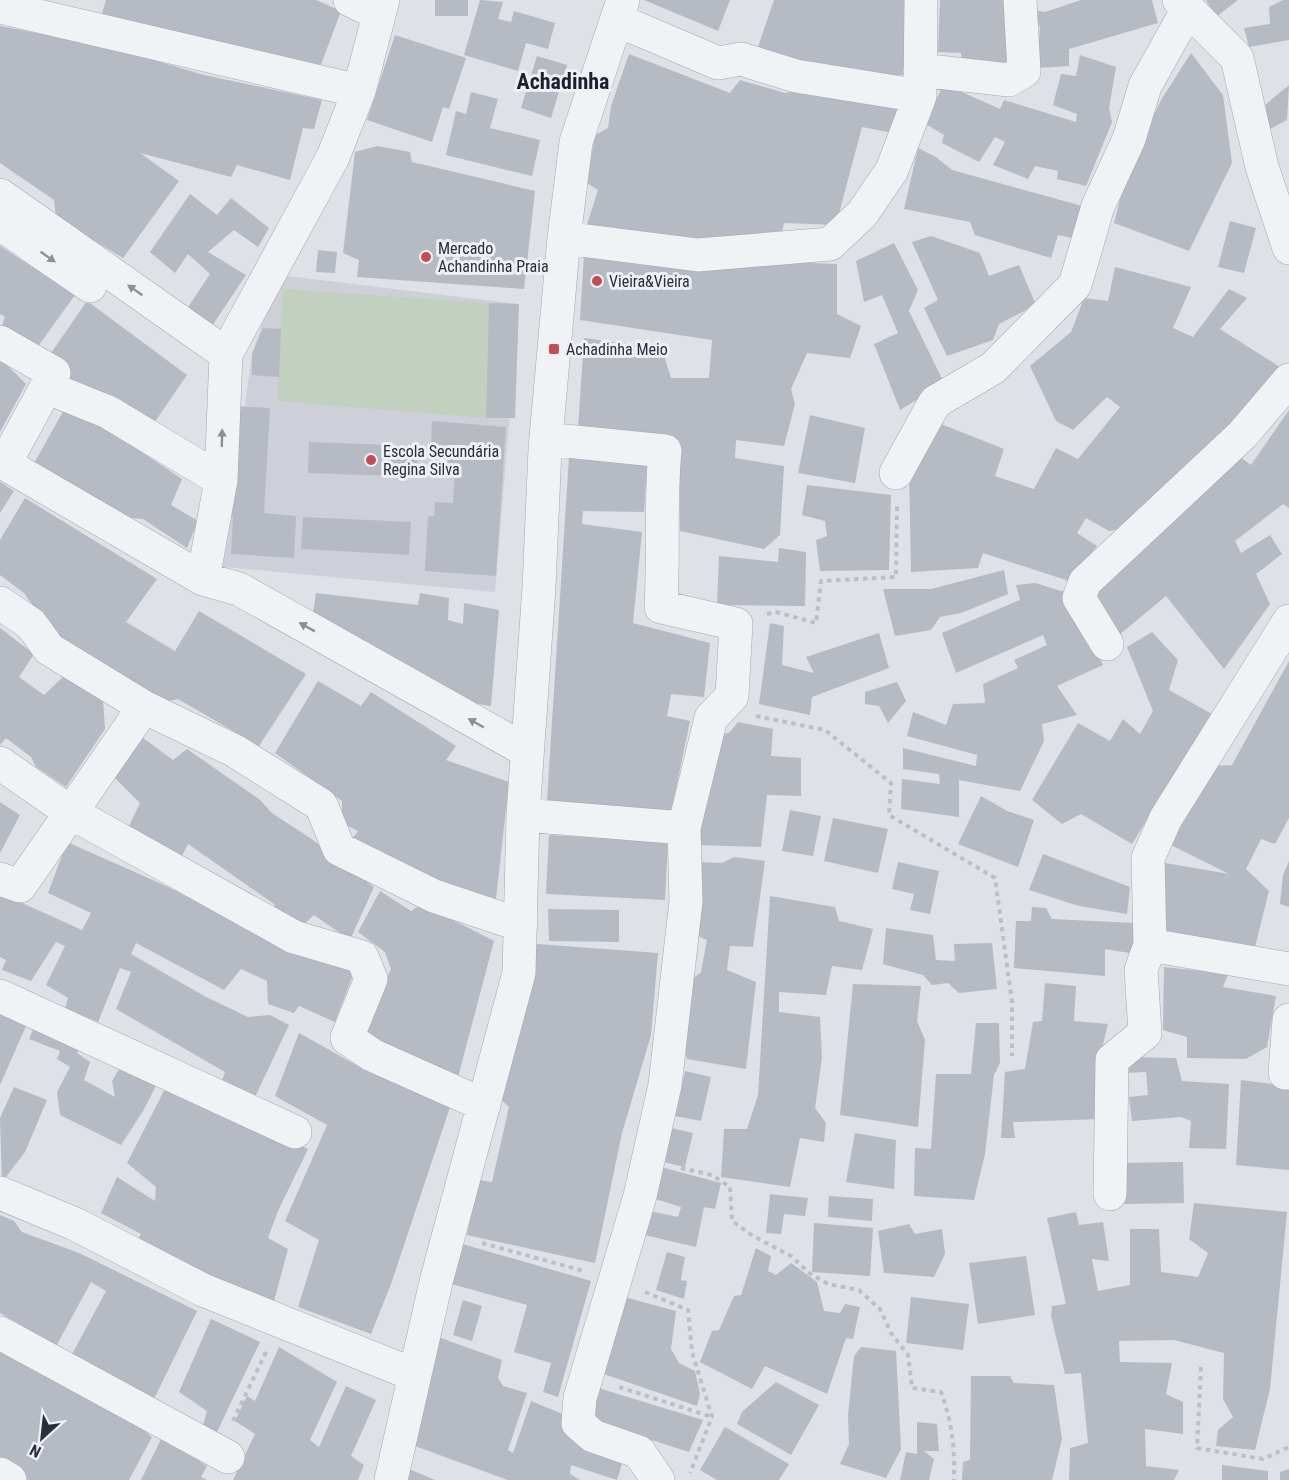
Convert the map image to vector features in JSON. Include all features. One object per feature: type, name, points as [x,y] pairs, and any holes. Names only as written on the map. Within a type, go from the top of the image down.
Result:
[{"type":"street","points":[[203,579],[221,480],[225,366],[333,157],[359,92],[381,7],[350,0]]},
{"type":"street","points":[[564,238],[698,255],[830,244],[862,214],[892,171],[920,83],[921,0]]},
{"type":"street","points":[[391,1480],[436,1282],[519,973],[523,816],[539,587],[546,438],[564,238],[576,142],[620,10],[718,63],[741,59],[796,76],[920,83],[1008,80],[1024,71],[1020,0]]},
{"type":"street","points":[[896,473],[912,439],[935,402],[993,368],[1075,285],[1098,206],[1129,139],[1145,86],[1184,4],[1237,58],[1262,167],[1289,248]]},
{"type":"street","points":[[0,7],[359,92]]},
{"type":"street","points":[[0,195],[225,366]]},
{"type":"street","points":[[0,224],[225,366]]},
{"type":"street","points":[[0,342],[54,373],[2,462],[203,579],[238,589],[527,751]]},
{"type":"street","points":[[1107,644],[1079,598],[1085,582],[1242,435],[1289,380]]},
{"type":"street","points":[[46,387],[108,412],[221,480]]},
{"type":"street","points":[[546,438],[665,451],[662,486],[664,541],[662,607],[736,624],[732,696],[711,718],[684,828],[686,902],[665,1085],[648,1160],[584,1387],[578,1423],[593,1436],[639,1452],[658,1480]]},
{"type":"street","points":[[0,603],[31,624],[49,648],[144,706],[235,751],[321,805],[339,849],[434,896],[521,925]]},
{"type":"street","points":[[1110,1194],[1112,1060],[1145,1034],[1141,970],[1150,945],[1148,858],[1166,818],[1289,621]]},
{"type":"street","points":[[0,879],[20,886],[144,706]]},
{"type":"street","points":[[0,763],[70,812],[294,937],[362,957],[371,979],[347,1038],[372,1055],[484,1105]]},
{"type":"street","points":[[523,816],[684,828]]},
{"type":"street","points":[[1150,945],[1289,969]]},
{"type":"street","points":[[0,996],[295,1132]]},
{"type":"street","points":[[1289,1020],[1285,1073],[1289,1073]]},
{"type":"street","points":[[0,1193],[75,1224],[203,1290],[415,1375]]},
{"type":"street","points":[[0,1333],[223,1454]]},
{"type":"street","points":[[0,1474],[10,1480]]},
{"type":"path","points":[[736,624],[776,612],[816,623],[821,581],[896,577],[896,473]]},
{"type":"path","points":[[720,709],[825,730],[891,783],[889,815],[995,878],[1012,1002],[1012,1056]]},
{"type":"path","points":[[648,1160],[712,1175],[730,1187],[732,1221],[753,1236],[791,1256],[808,1273],[828,1284],[859,1290],[880,1310],[891,1333],[908,1355],[912,1388],[941,1392],[949,1414],[955,1450],[954,1480]]},
{"type":"path","points":[[223,1454],[281,1322]]},
{"type":"path","points":[[1201,1367],[1197,1448],[1263,1459],[1289,1447]]},
{"type":"path","points":[[584,1387],[712,1417]]},
{"type":"shaded area","name":"Escola Secundária Regina Silva","points":[[279,275],[519,304],[495,592],[223,567],[252,354]]},
{"type":"green space","points":[[283,289],[489,303],[486,418],[277,401]]},
{"type":"building","points":[[106,0],[316,0],[341,11],[319,70],[101,17]]},
{"type":"building","points":[[435,0],[468,0],[468,16],[435,16]]},
{"type":"building","points":[[480,0],[503,2],[498,19],[511,22],[514,11],[555,23],[548,49],[526,43],[518,71],[464,55]]},
{"type":"building","points":[[644,0],[730,0],[718,31]]},
{"type":"building","points":[[774,0],[905,0],[912,3],[903,75],[858,75],[757,50]]},
{"type":"building","points":[[940,0],[1019,0],[1008,66],[963,66],[961,53],[938,52]]},
{"type":"building","points":[[1081,0],[1152,0],[1158,23],[1069,49],[1069,66],[1037,68],[1040,27],[1032,10],[1045,12]]},
{"type":"building","points":[[1206,0],[1238,0],[1216,17]]},
{"type":"building","points":[[1283,0],[1289,0],[1289,40],[1249,47],[1244,28],[1270,24],[1269,7]]},
{"type":"building","points":[[0,26],[110,47],[204,75],[322,100],[314,129],[303,128],[290,180],[237,165],[231,177],[140,153],[179,181],[123,258],[56,218],[54,200],[0,163]]},
{"type":"building","points":[[395,35],[466,58],[449,109],[443,107],[432,142],[367,120]]},
{"type":"building","points":[[1191,53],[1223,95],[1232,163],[1189,251],[1114,223],[1128,168],[1161,100]]},
{"type":"building","points":[[629,54],[730,93],[740,80],[785,93],[802,90],[902,109],[898,134],[862,127],[836,225],[784,223],[781,237],[759,240],[705,237],[695,246],[585,231],[598,190],[587,183],[595,135],[608,128],[611,106]]},
{"type":"building","points":[[1080,55],[1116,67],[1109,108],[1112,122],[1086,186],[1057,179],[1058,171],[1035,166],[1028,179],[993,165],[1005,142],[995,137],[979,162],[942,143],[944,135],[924,123],[944,84],[1000,109],[1004,100],[1076,122],[1077,114],[1053,105],[1061,74],[1076,76]]},
{"type":"building","points":[[537,56],[567,65],[551,118],[521,108]]},
{"type":"building","points":[[1289,85],[1287,120],[1268,130],[1265,105]]},
{"type":"building","points":[[471,92],[498,99],[490,128],[540,140],[532,176],[446,155],[456,111],[466,114]]},
{"type":"building","points":[[377,146],[410,152],[412,162],[535,191],[524,289],[357,277],[359,260],[343,253],[355,152]]},
{"type":"building","points":[[918,148],[936,157],[952,170],[1082,206],[1072,238],[1058,235],[1051,258],[975,235],[970,222],[904,209]]},
{"type":"building","points":[[190,194],[217,215],[231,198],[269,228],[258,247],[234,230],[208,252],[246,275],[210,329],[185,312],[210,274],[188,254],[175,273],[150,252]]},
{"type":"building","points":[[1230,221],[1256,228],[1244,273],[1218,267]]},
{"type":"building","points":[[931,236],[980,253],[989,276],[1019,265],[1036,305],[999,324],[993,340],[947,356],[924,308],[938,300],[912,242]]},
{"type":"building","points":[[894,243],[918,290],[909,311],[944,383],[900,410],[874,344],[898,333],[882,295],[864,302],[856,261]]},
{"type":"building","points":[[0,246],[75,295],[36,349],[1,328],[5,317],[0,314]]},
{"type":"building","points":[[318,250],[337,252],[335,273],[316,272]]},
{"type":"building","points":[[584,255],[837,264],[837,314],[861,326],[850,358],[807,353],[791,389],[795,404],[784,446],[736,440],[735,458],[784,466],[780,535],[764,549],[680,531],[679,440],[578,429],[584,338],[662,349],[671,378],[709,378],[712,340],[580,320]]},
{"type":"building","points":[[1115,267],[1191,287],[1173,328],[1193,337],[1229,289],[1247,298],[1220,329],[1283,369],[1221,437],[1128,528],[1109,531],[1086,518],[1077,533],[1097,546],[1069,581],[983,553],[978,568],[911,572],[909,466],[941,424],[1004,449],[995,476],[1034,489],[1056,448],[1078,459],[1120,407],[1107,397],[1073,430],[1056,421],[1030,366],[1071,332],[1084,298],[1108,301]]},
{"type":"building","points":[[87,301],[187,375],[154,423],[112,395],[63,382],[70,370],[49,356]]},
{"type":"building","points":[[489,303],[519,304],[515,418],[486,418]]},
{"type":"building","points":[[263,328],[281,329],[279,377],[252,375],[252,354]]},
{"type":"building","points":[[0,358],[26,384],[0,432]]},
{"type":"building","points":[[235,406],[270,408],[264,513],[296,516],[294,558],[231,554],[233,517],[229,517]]},
{"type":"building","points":[[65,408],[109,430],[182,479],[171,505],[198,521],[187,548],[143,519],[121,517],[33,465]]},
{"type":"building","points":[[1289,410],[1289,508],[1283,504],[1235,541],[1241,553],[1270,535],[1282,554],[1256,574],[1270,604],[1224,669],[1166,596],[1119,635],[1093,591],[1199,498],[1239,456],[1251,465]]},
{"type":"building","points":[[810,415],[865,428],[855,483],[798,473]]},
{"type":"building","points":[[432,421],[506,427],[496,576],[425,571],[428,516],[434,516],[435,502],[453,503],[455,470],[447,469],[449,449],[431,448]]},
{"type":"building","points":[[309,442],[418,446],[416,477],[308,473]]},
{"type":"building","points":[[569,457],[647,466],[644,512],[583,511],[582,524],[642,532],[633,623],[710,643],[704,697],[671,694],[667,716],[690,721],[671,813],[547,800]]},
{"type":"building","points":[[0,482],[14,491],[0,513]]},
{"type":"building","points":[[807,485],[891,495],[889,570],[820,571],[816,540],[827,536],[825,521],[802,515]]},
{"type":"building","points":[[25,498],[157,579],[126,622],[175,651],[199,611],[306,674],[259,746],[178,699],[165,702],[51,632],[24,593],[0,575],[0,540]]},
{"type":"building","points":[[303,517],[411,522],[409,555],[301,549]]},
{"type":"building","points":[[779,548],[806,552],[805,606],[717,605],[719,556],[778,562]]},
{"type":"building","points":[[1004,570],[1008,594],[961,613],[940,617],[931,630],[895,636],[883,589],[931,589]]},
{"type":"building","points":[[1035,583],[1068,593],[1103,665],[1057,686],[1077,715],[1042,724],[1044,741],[1020,791],[959,780],[959,817],[901,809],[902,779],[940,784],[939,774],[903,769],[903,748],[976,766],[977,755],[907,736],[913,712],[946,725],[953,704],[985,703],[983,684],[1018,668],[1014,660],[1047,645],[1043,635],[956,673],[942,633],[1020,600],[1016,585]]},
{"type":"building","points":[[316,593],[418,605],[420,593],[449,598],[448,620],[463,624],[464,603],[499,610],[491,706],[464,702],[312,619]]},
{"type":"building","points":[[770,623],[784,626],[782,665],[814,673],[806,657],[879,633],[889,668],[812,697],[810,715],[759,704]]},
{"type":"building","points":[[0,628],[34,654],[19,677],[44,695],[66,674],[103,700],[105,729],[66,787],[36,767],[31,757],[6,738],[0,745]]},
{"type":"building","points":[[1152,632],[1178,660],[1169,690],[1212,714],[1132,844],[1081,814],[1062,824],[1032,800],[1078,723],[1110,741],[1123,719],[1140,734],[1153,711],[1127,647]]},
{"type":"building","points":[[1289,661],[1289,818],[1275,844],[1261,839],[1246,869],[1269,891],[1255,947],[1166,933],[1165,863],[1229,874],[1171,845],[1212,766],[1232,765]]},
{"type":"building","points":[[318,681],[361,706],[371,692],[456,746],[446,760],[509,782],[496,899],[473,897],[351,841],[358,831],[342,823],[342,801],[275,753]]},
{"type":"building","points":[[897,682],[906,701],[888,723],[879,706],[865,704],[865,692]]},
{"type":"building","points":[[738,722],[773,729],[771,756],[801,758],[801,796],[767,795],[761,847],[696,845],[719,736],[730,732]]},
{"type":"building","points":[[139,735],[173,760],[187,749],[259,799],[272,813],[313,840],[374,887],[350,940],[314,915],[301,927],[276,914],[274,904],[188,844],[181,858],[129,826],[140,803],[114,777]]},
{"type":"building","points":[[981,796],[1007,811],[1034,820],[1018,867],[958,844]]},
{"type":"building","points":[[0,802],[20,815],[0,853]]},
{"type":"building","points":[[790,810],[821,816],[813,856],[782,851]]},
{"type":"building","points":[[833,818],[888,829],[878,873],[824,861]]},
{"type":"building","points":[[549,835],[668,841],[665,900],[546,894]]},
{"type":"building","points":[[67,842],[166,886],[313,959],[354,972],[335,1022],[299,1006],[294,1013],[268,1004],[267,981],[241,969],[224,990],[136,943],[131,954],[206,997],[248,1017],[270,1015],[289,1025],[254,1099],[222,1081],[225,1072],[116,1009],[131,972],[120,968],[98,1022],[65,1009],[68,998],[46,985],[65,946],[56,942],[31,981],[2,970],[6,960],[0,957],[0,893],[82,930],[91,913],[48,893]]},
{"type":"building","points":[[1043,854],[1130,887],[1127,914],[1079,906],[1029,890]]},
{"type":"building","points":[[734,857],[765,861],[753,947],[730,946],[727,970],[756,982],[746,1069],[687,1059],[683,1041],[689,982],[701,972],[707,940],[695,935],[700,862],[722,863]]},
{"type":"building","points":[[1289,861],[1289,907],[1280,904],[1283,875]]},
{"type":"building","points":[[898,862],[939,871],[930,914],[910,910],[914,894],[892,889]]},
{"type":"building","points":[[380,891],[411,911],[422,904],[494,941],[457,1081],[362,1034],[391,969],[385,952],[358,932]]},
{"type":"building","points":[[770,896],[835,907],[839,921],[873,929],[862,970],[832,966],[826,995],[779,992],[779,1012],[820,1017],[822,1058],[815,1108],[826,1123],[824,1142],[800,1138],[790,1187],[721,1177],[724,1129],[747,1129],[758,1095]]},
{"type":"building","points":[[1032,907],[1046,908],[1052,919],[1134,923],[1135,954],[1105,949],[1105,976],[1014,968],[1016,921],[1031,921]]},
{"type":"building","points":[[548,909],[619,910],[619,942],[549,941]]},
{"type":"building","points":[[886,928],[933,935],[936,960],[955,961],[954,944],[992,943],[997,989],[959,993],[948,983],[932,985],[923,975],[883,964]]},
{"type":"building","points":[[537,944],[658,953],[651,1035],[622,1133],[595,1263],[467,1235],[478,1180],[492,1182],[509,1107],[499,1098]]},
{"type":"building","points":[[1164,967],[1228,974],[1223,987],[1276,996],[1267,1047],[1246,1059],[1187,1058],[1187,1037],[1163,1030]]},
{"type":"building","points":[[1045,983],[1076,986],[1074,1021],[1108,1024],[1097,1069],[1099,1119],[1013,1122],[1015,1138],[1001,1138],[1005,1072],[1025,1069],[1033,1022],[1042,1021]]},
{"type":"building","points":[[853,984],[921,986],[917,1021],[925,1040],[918,1127],[840,1115]]},
{"type":"building","points":[[0,1008],[30,1017],[0,1085]]},
{"type":"building","points":[[36,1023],[81,1044],[77,1053],[90,1062],[84,1080],[115,1097],[112,1081],[123,1063],[158,1082],[121,1145],[60,1115],[57,1092],[70,1067],[57,1059],[60,1051],[29,1039]]},
{"type":"building","points":[[976,1023],[999,1023],[1000,1063],[994,1075],[985,1154],[974,1200],[914,1196],[915,1148],[931,1149],[936,1074],[971,1074]]},
{"type":"building","points":[[299,1033],[358,1066],[451,1104],[391,1284],[371,1334],[298,1307],[319,1240],[285,1221],[327,1125],[275,1096]]},
{"type":"building","points":[[1129,1057],[1176,1058],[1182,1081],[1229,1084],[1226,1149],[1189,1148],[1191,1121],[1181,1117],[1132,1121],[1129,1097],[1148,1095],[1146,1072],[1126,1073]]},
{"type":"building","points":[[685,1071],[711,1077],[701,1121],[675,1116]]},
{"type":"building","points":[[1241,1080],[1289,1086],[1289,1170],[1236,1165]]},
{"type":"building","points":[[168,1083],[268,1128],[308,1149],[278,1211],[268,1238],[288,1249],[273,1305],[135,1244],[141,1234],[101,1213],[117,1177],[155,1201],[156,1187],[127,1163]]},
{"type":"building","points":[[14,1087],[47,1100],[25,1152],[2,1182],[0,1118]]},
{"type":"building","points":[[671,1128],[693,1133],[685,1167],[663,1162]]},
{"type":"building","points":[[855,1133],[896,1140],[894,1189],[846,1182]]},
{"type":"building","points":[[1183,1162],[1184,1203],[1125,1204],[1123,1163]]},
{"type":"building","points":[[657,1166],[721,1183],[715,1209],[704,1207],[696,1247],[644,1235],[650,1211],[678,1217],[681,1207],[649,1197]]},
{"type":"building","points":[[770,1194],[808,1198],[805,1216],[784,1214],[781,1234],[766,1233]]},
{"type":"building","points":[[829,1196],[873,1199],[872,1221],[828,1217]]},
{"type":"building","points":[[1194,1203],[1287,1212],[1270,1389],[1255,1450],[1216,1446],[1218,1430],[1233,1417],[1223,1399],[1224,1353],[1174,1340],[1119,1341],[1120,1362],[1172,1363],[1166,1394],[1183,1402],[1183,1434],[1145,1429],[1146,1466],[1179,1470],[1174,1480],[1069,1480],[1070,1448],[1088,1443],[1081,1373],[1065,1374],[1051,1316],[1052,1306],[1066,1304],[1047,1218],[1076,1212],[1079,1225],[1103,1222],[1109,1261],[1092,1259],[1098,1291],[1130,1285],[1130,1229],[1159,1229],[1161,1272],[1198,1277],[1208,1253],[1189,1239]]},
{"type":"building","points":[[0,1215],[14,1221],[22,1232],[79,1253],[197,1311],[153,1401],[70,1358],[106,1291],[91,1282],[54,1350],[22,1333],[23,1326],[0,1313]]},
{"type":"building","points":[[814,1223],[873,1228],[870,1276],[812,1272]]},
{"type":"building","points":[[909,1224],[915,1234],[942,1229],[945,1254],[934,1277],[884,1273],[878,1231]]},
{"type":"building","points":[[459,1243],[591,1281],[558,1397],[543,1392],[551,1363],[514,1352],[527,1305],[448,1283]]},
{"type":"building","points":[[756,1248],[771,1256],[768,1271],[776,1275],[791,1263],[817,1282],[824,1311],[840,1313],[845,1304],[860,1307],[853,1339],[846,1338],[827,1394],[765,1366],[752,1389],[700,1362],[712,1331],[719,1330],[734,1296],[741,1295]]},
{"type":"building","points":[[667,1252],[685,1257],[681,1280],[687,1281],[684,1299],[656,1290]]},
{"type":"building","points":[[1026,1256],[1035,1315],[978,1324],[969,1263]]},
{"type":"building","points":[[617,1295],[676,1311],[671,1349],[679,1363],[695,1371],[700,1394],[697,1406],[598,1372]]},
{"type":"building","points":[[911,1297],[969,1304],[963,1350],[906,1343]]},
{"type":"building","points":[[463,1300],[482,1306],[472,1341],[453,1335]]},
{"type":"building","points":[[211,1319],[260,1342],[215,1436],[202,1429],[207,1411],[179,1392]]},
{"type":"building","points":[[438,1337],[502,1360],[498,1378],[503,1386],[527,1393],[508,1450],[513,1453],[531,1401],[565,1415],[624,1457],[617,1480],[571,1465],[570,1474],[580,1480],[508,1480],[412,1445]]},
{"type":"building","points":[[0,1343],[116,1408],[152,1437],[129,1480],[25,1480],[0,1464]]},
{"type":"building","points":[[279,1347],[337,1382],[310,1440],[319,1447],[346,1386],[376,1400],[351,1456],[364,1465],[358,1480],[233,1480],[255,1434],[235,1421],[247,1396],[255,1401]]},
{"type":"building","points":[[861,1347],[896,1351],[901,1449],[886,1478],[840,1464],[849,1444],[848,1415],[854,1356]]},
{"type":"building","points":[[971,1376],[1010,1376],[1014,1383],[1054,1385],[1062,1439],[1052,1480],[962,1480],[963,1462],[970,1460]]},
{"type":"building","points":[[776,1382],[819,1405],[791,1455],[737,1424],[742,1412]]},
{"type":"building","points":[[595,1387],[703,1420],[689,1452],[586,1419]]},
{"type":"building","points":[[917,1422],[937,1424],[939,1451],[924,1451],[934,1459],[929,1480],[900,1480],[906,1452],[917,1454]]},
{"type":"building","points":[[725,1427],[789,1464],[779,1480],[717,1480],[700,1470]]},
{"type":"building","points":[[162,1437],[207,1466],[201,1477],[207,1480],[141,1480]]},
{"type":"building","points":[[1222,1465],[1268,1471],[1268,1480],[1222,1480]]},
{"type":"building","points":[[404,1467],[435,1480],[401,1480]]},
{"type":"building","points":[[1289,1469],[1289,1480],[1280,1480],[1280,1472]]},
{"type":"place","name":"Mercado Achandinha Praia","points":[[426,257]]},
{"type":"place","name":"Vieira&Vieira","points":[[597,281]]},
{"type":"place","name":"Achadinha Meio","points":[[554,349]]},
{"type":"place","name":"Escola Secundária Regina Silva","points":[[371,460]]},
{"type":"district","name":"Achadinha","points":[[563,81]]}]
